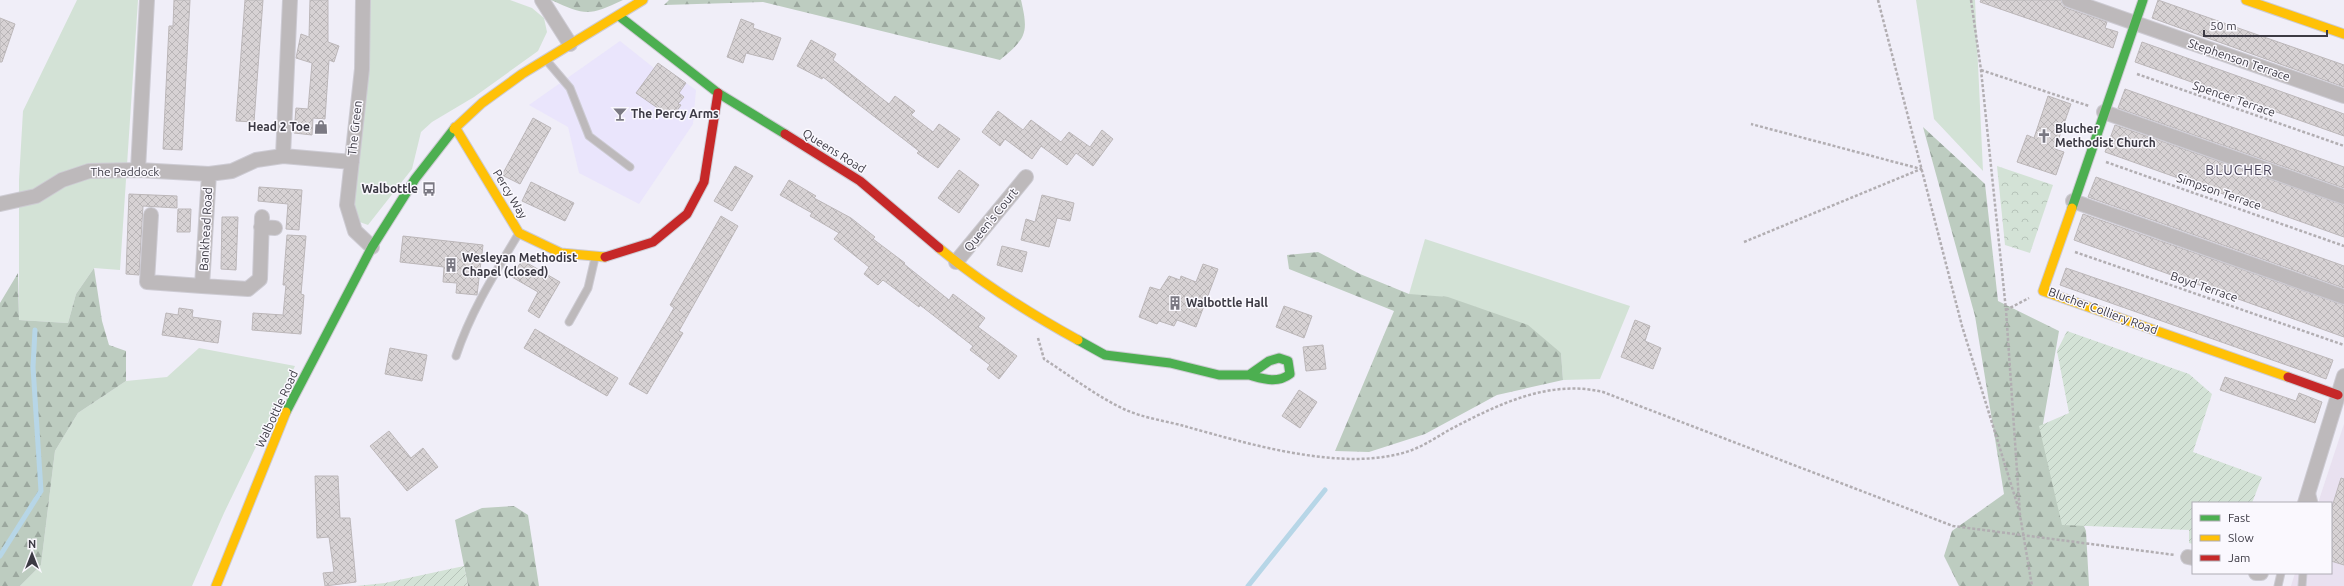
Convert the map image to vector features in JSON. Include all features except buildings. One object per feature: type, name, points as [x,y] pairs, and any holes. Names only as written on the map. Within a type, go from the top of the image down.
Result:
[{"type":"street","points":[[138,170],[147,0]]},
{"type":"street","points":[[283,156],[290,0]]},
{"type":"street","name":"The Green","points":[[363,0],[362,69],[347,204],[355,231],[372,247]]},
{"type":"street","points":[[530,0],[543,2],[570,44]]},
{"type":"street","name":"Walbottle Road","points":[[216,586],[284,417],[372,247],[414,179],[455,127],[482,103],[546,59],[643,0]]},
{"type":"street","name":"Stephenson Terrace","points":[[2069,0],[2134,24],[2344,96]]},
{"type":"street","name":"Blucher Colliery Road","points":[[2143,0],[2043,291],[2338,395]]},
{"type":"street","points":[[2246,0],[2344,34]]},
{"type":"street","name":"Queens Road","points":[[619,16],[718,93],[860,181],[956,262],[1030,313],[1105,355],[1170,363],[1219,375],[1249,375]]},
{"type":"street","name":"Percy Way","points":[[455,127],[519,233],[561,253],[609,257],[653,242],[687,214],[704,182],[718,93]]},
{"type":"street","points":[[2104,112],[2344,197]]},
{"type":"street","name":"Bankhead Road","points":[[202,286],[209,174],[232,171],[256,160],[283,156],[352,162]]},
{"type":"street","name":"The Paddock","points":[[0,204],[36,196],[62,180],[89,171],[138,170],[209,174]]},
{"type":"street","name":"Queen's Court","points":[[956,262],[1026,177]]},
{"type":"street","points":[[2073,202],[2344,297]]},
{"type":"street","name":"Bankhead Road","points":[[151,216],[147,282],[202,286],[248,289],[256,285],[260,279],[266,224]]},
{"type":"street","points":[[2305,502],[2344,376]]},
{"type":"lane","points":[[546,59],[570,88],[589,136],[630,167]]},
{"type":"lane","points":[[456,356],[466,327],[486,287],[519,233]]},
{"type":"lane","points":[[568,322],[588,288],[596,256]]},
{"type":"lane","points":[[2310,487],[2314,502]]},
{"type":"lane","points":[[2278,586],[2281,574]]},
{"type":"lane","points":[[2302,586],[2303,574]]},
{"type":"path","points":[[1878,0],[1962,326],[2020,515]]},
{"type":"path","points":[[1971,0],[1981,70],[2006,310],[2020,515],[2032,586]]},
{"type":"path","name":"Spencer Terrace","points":[[2119,68],[2344,146]]},
{"type":"path","points":[[1981,70],[2104,112]]},
{"type":"path","points":[[1751,124],[1922,169]]},
{"type":"path","name":"Simpson Terrace","points":[[2089,156],[2344,246]]},
{"type":"path","points":[[1744,242],[1922,169]]},
{"type":"path","name":"Boyd Terrace","points":[[2058,246],[2344,345]]},
{"type":"path","points":[[2006,310],[2043,291]]},
{"type":"path","points":[[1030,313],[1044,359],[1126,410],[1237,441],[1335,460],[1376,460],[1412,450],[1488,410],[1520,398],[1559,388],[1585,388],[1603,392],[1953,526],[2024,537],[2190,558]]},
{"type":"shaded area","name":"The Percy Arms","points":[[620,41],[654,68],[658,63],[696,90],[693,124],[639,204],[579,173],[568,127],[529,105]]},
{"type":"shaded area","points":[[2344,424],[2344,586],[2291,586],[2295,574],[2332,574],[2332,502],[2318,502]]},
{"type":"green space","points":[[77,0],[138,0],[120,270],[94,268],[76,294],[68,323],[19,320],[19,180],[23,111]]},
{"type":"green space","points":[[367,0],[510,0],[532,8],[544,18],[547,32],[538,51],[474,97],[432,122],[421,132],[412,169],[368,225],[357,221],[354,200]]},
{"type":"green space","points":[[551,0],[623,0],[602,9],[587,12],[572,9]]},
{"type":"green space","points":[[669,0],[1021,0],[1025,28],[1020,40],[1000,60],[763,2],[664,5]]},
{"type":"green space","points":[[1916,0],[1975,0],[1983,171],[1934,119]]},
{"type":"green space","points":[[1923,127],[1985,184],[1998,301],[2059,331],[2043,424],[2086,531],[2089,586],[1959,586],[1944,556],[1952,531],[2004,494],[1975,316]]},
{"type":"green space","points":[[1997,166],[2053,185],[2030,253],[2005,245]]},
{"type":"green space","points":[[1425,239],[1630,306],[1600,379],[1563,380],[1561,353],[1409,294]]},
{"type":"green space","points":[[1318,252],[1360,274],[1409,294],[1448,297],[1528,325],[1561,353],[1563,380],[1497,395],[1425,434],[1369,452],[1335,451],[1394,311],[1289,269],[1287,255]]},
{"type":"green space","points":[[94,268],[102,321],[109,345],[126,351],[126,381],[78,413],[55,451],[41,565],[20,586],[0,586],[0,303],[18,273],[19,320],[68,323],[76,294]]},
{"type":"green space","points":[[2067,331],[2189,374],[2212,394],[2193,452],[2262,477],[2252,502],[2192,502],[2192,544],[2189,543],[2189,530],[2062,525],[2039,426],[2069,413],[2057,351]]},
{"type":"green space","points":[[199,348],[295,366],[224,513],[192,586],[20,586],[41,565],[55,451],[78,413],[126,381],[167,377]]},
{"type":"green space","points":[[514,506],[528,515],[539,586],[468,586],[455,520],[482,508]]},
{"type":"green space","points":[[464,566],[468,586],[356,586],[385,583]]},
{"type":"waterway","points":[[0,556],[41,491],[33,367],[35,330]]},
{"type":"waterway","points":[[1248,586],[1325,490]]},
{"type":"traffic: fast","points":[[2072,208],[2143,0]]},
{"type":"traffic: fast","points":[[619,16],[718,93],[785,134]]},
{"type":"traffic: fast","points":[[286,412],[372,247],[415,179],[454,129]]},
{"type":"traffic: fast","points":[[1078,340],[1105,355],[1170,363],[1219,375],[1249,375],[1269,361],[1279,358],[1288,361],[1290,374],[1280,379],[1270,380],[1249,375]]},
{"type":"traffic: slow","points":[[454,129],[482,103],[522,74],[643,0]]},
{"type":"traffic: slow","points":[[2246,0],[2344,34]]},
{"type":"traffic: slow","points":[[455,127],[519,233],[561,253],[605,257]]},
{"type":"traffic: slow","points":[[2072,208],[2043,291],[2288,377]]},
{"type":"traffic: slow","points":[[939,248],[1006,297],[1078,340]]},
{"type":"traffic: slow","points":[[216,586],[286,412]]},
{"type":"traffic: jam","points":[[605,257],[653,242],[687,214],[704,182],[718,93]]},
{"type":"traffic: jam","points":[[785,134],[860,181],[939,248]]},
{"type":"traffic: jam","points":[[2288,377],[2338,395]]},
{"type":"place","name":"The Percy Arms","points":[[620,114]]},
{"type":"place","name":"Head 2 Toe","points":[[321,127]]},
{"type":"place","name":"Blucher Methodist Church","points":[[2044,136]]},
{"type":"place","name":"Walbottle","points":[[429,189]]},
{"type":"place","name":"Wesleyan Methodist Chapel (closed)","points":[[451,265]]},
{"type":"place","name":"Walbottle Hall","points":[[1175,303]]},
{"type":"district","name":"BLUCHER","points":[[2239,170]]}]
